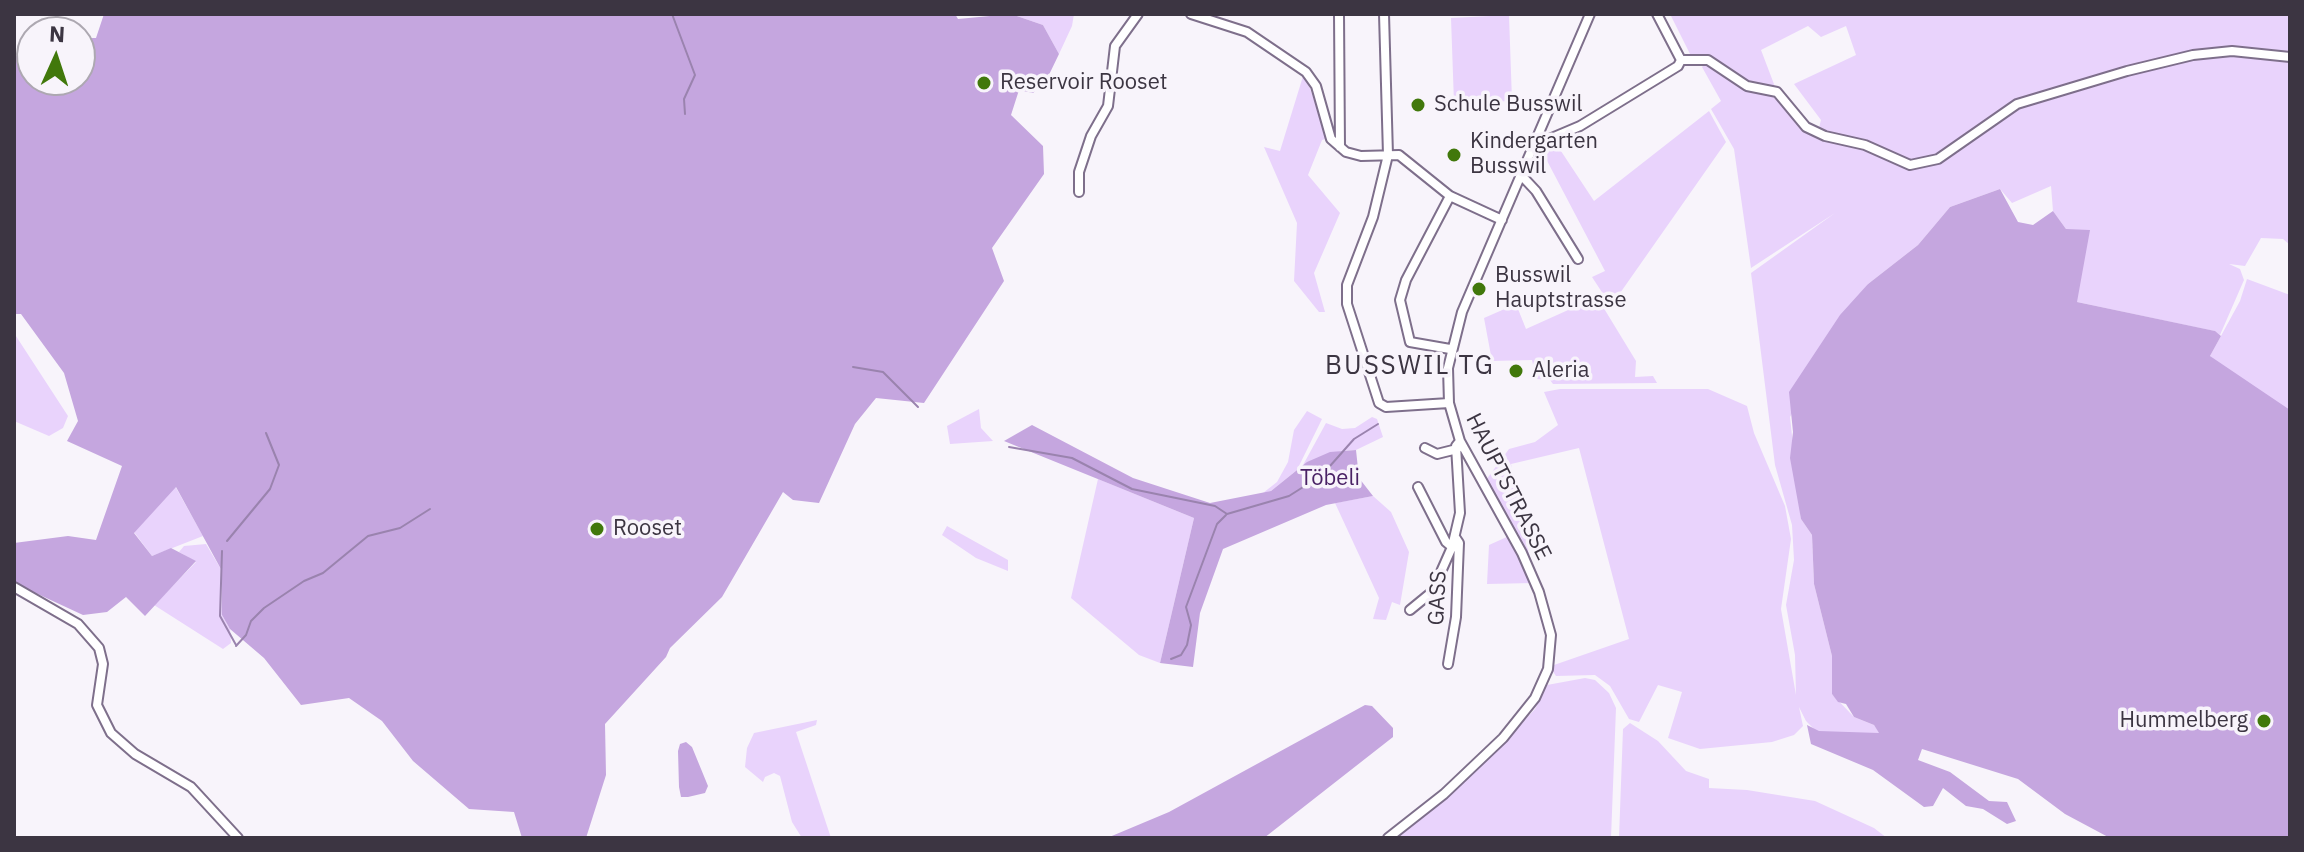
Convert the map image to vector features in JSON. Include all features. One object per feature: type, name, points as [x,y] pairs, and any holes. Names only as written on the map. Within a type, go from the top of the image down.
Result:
[{"type":"street","points":[[1079,192],[1079,172],[1091,136],[1108,106],[1113,53],[1138,14]]},
{"type":"street","points":[[1191,14],[1247,32],[1306,72],[1316,86],[1326,128],[1340,147],[1361,156],[1399,155],[1450,196],[1502,220]]},
{"type":"street","points":[[1339,14],[1340,147]]},
{"type":"street","points":[[1384,14],[1388,155],[1373,217],[1347,285],[1347,304],[1379,403],[1386,407],[1449,403]]},
{"type":"street","points":[[1576,14],[1589,17]]},
{"type":"street","points":[[1657,14],[1681,60]]},
{"type":"street","name":"HAUPTSTRASSE","points":[[1388,838],[1444,794],[1503,738],[1541,688],[1551,659],[1548,622],[1531,572],[1459,445],[1449,403],[1450,349],[1589,17]]},
{"type":"street","points":[[1536,139],[1547,140],[1580,126],[1661,78],[1681,60],[1708,60],[1747,86],[1777,92],[1806,127],[1825,136],[1865,145],[1910,165],[1938,159],[2017,104],[2127,71],[2193,55],[2232,51],[2290,57]]},
{"type":"street","points":[[1521,175],[1536,191],[1578,259]]},
{"type":"street","points":[[1450,196],[1406,280],[1400,300],[1410,342],[1450,349]]},
{"type":"street","points":[[1410,610],[1432,592],[1452,547],[1461,491],[1459,445],[1437,454],[1425,448]]},
{"type":"street","points":[[1418,487],[1446,542],[1452,547]]},
{"type":"street","name":"GASS","points":[[1448,664],[1456,617],[1459,543],[1455,537]]},
{"type":"street","points":[[14,587],[68,617],[99,648],[103,664],[97,705],[102,721],[111,733],[135,754],[191,787],[238,838]]},
{"type":"shaded area","points":[[1011,14],[1074,14],[1059,54],[1043,25]]},
{"type":"shaded area","points":[[1670,14],[2290,14],[2290,245],[2283,239],[2261,238],[2245,266],[2229,264],[2240,269],[2244,280],[2220,335],[2214,331],[2077,302],[2066,229],[2053,211],[2051,186],[2012,203],[2000,189],[1950,207],[1918,245],[1868,284],[1790,417],[1801,519],[1812,535],[1814,584],[1832,656],[1832,694],[1854,717],[1874,725],[1881,735],[1817,732],[1806,721],[1799,707],[1803,726],[1794,735],[1772,742],[1700,749],[1668,738],[1682,692],[1658,685],[1639,722],[1629,719],[1610,686],[1595,675],[1556,676],[1552,670],[1554,665],[1629,639],[1579,448],[1511,464],[1531,565],[1486,480],[1509,449],[1535,442],[1558,425],[1544,392],[1560,389],[1708,389],[1747,406],[1754,433],[1785,506],[1791,539],[1781,609],[1796,695],[1795,655],[1786,605],[1794,560],[1792,525],[1775,465],[1751,273],[1835,213],[1751,268],[1734,149],[1711,109],[1721,101],[1702,67],[1707,61],[1693,60]],"holes":[[[1808,26],[1821,37],[1846,26],[1856,55],[1794,84],[1821,120],[1818,132],[1777,92],[1761,50]]]},
{"type":"shaded area","points":[[1509,15],[1512,101],[1454,103],[1451,18]]},
{"type":"shaded area","points":[[1304,73],[1329,138],[1322,140],[1308,175],[1340,213],[1314,273],[1325,312],[1319,312],[1294,281],[1297,223],[1264,147],[1280,151]]},
{"type":"shaded area","points":[[1709,111],[1726,142],[1611,306],[1592,277],[1605,271],[1544,155],[1555,142],[1594,201]]},
{"type":"shaded area","points":[[2247,279],[2290,295],[2290,427],[2210,356],[2240,301]]},
{"type":"shaded area","points":[[1597,297],[1636,361],[1635,377],[1653,376],[1657,383],[1553,384],[1550,380],[1536,379],[1532,360],[1492,361],[1484,318],[1516,304],[1526,329]]},
{"type":"shaded area","points":[[14,333],[68,416],[63,428],[49,436],[14,421]]},
{"type":"shaded area","points":[[979,409],[981,428],[993,441],[950,444],[947,426]]},
{"type":"shaded area","points":[[1307,411],[1322,419],[1297,470],[1271,491],[1263,493],[1277,482],[1288,462],[1294,430]]},
{"type":"shaded area","points":[[1372,417],[1377,419],[1383,437],[1356,450],[1341,451],[1303,465],[1326,423],[1342,429],[1355,428]]},
{"type":"shaded area","points":[[1098,479],[1194,518],[1160,663],[1139,655],[1071,598]]},
{"type":"shaded area","points":[[175,486],[203,536],[152,556],[134,532]]},
{"type":"shaded area","points":[[1373,496],[1391,512],[1409,552],[1400,605],[1392,602],[1386,620],[1373,619],[1379,598],[1335,503]]},
{"type":"shaded area","points":[[947,526],[1008,560],[1008,571],[976,558],[942,535]]},
{"type":"shaded area","points":[[1509,536],[1533,583],[1487,584],[1489,545]]},
{"type":"shaded area","points":[[206,544],[222,571],[222,615],[230,629],[231,643],[223,649],[154,605],[196,562],[179,552],[184,546]]},
{"type":"shaded area","points":[[1585,678],[1595,680],[1609,693],[1616,708],[1611,838],[1396,838],[1492,755],[1535,709],[1547,685]]},
{"type":"shaded area","points":[[817,720],[816,725],[796,732],[831,838],[802,838],[792,822],[780,776],[774,773],[765,777],[763,782],[745,767],[747,748],[754,733]]},
{"type":"shaded area","points":[[1630,723],[1658,741],[1686,771],[1709,779],[1709,788],[1747,790],[1815,801],[1874,828],[1887,838],[1619,838],[1623,729]]},
{"type":"green space","points":[[104,14],[955,14],[958,19],[1011,14],[1043,25],[1059,54],[1046,81],[1033,93],[1019,90],[1011,115],[1043,146],[1044,174],[992,248],[1004,281],[924,403],[876,398],[855,424],[819,503],[793,500],[783,492],[722,597],[670,648],[666,657],[605,724],[606,775],[586,838],[522,838],[514,812],[469,809],[413,761],[382,721],[349,698],[301,705],[264,658],[230,629],[222,615],[222,571],[176,487],[134,533],[152,556],[171,548],[196,561],[145,616],[126,597],[107,612],[83,615],[14,583],[14,543],[68,536],[96,540],[122,466],[67,441],[78,421],[64,373],[21,314],[14,314],[14,58],[16,56],[16,96],[96,96],[96,38]]},
{"type":"green space","points":[[2000,189],[2018,222],[2033,225],[2053,211],[2066,229],[2090,230],[2077,302],[2215,331],[2221,336],[2210,356],[2290,410],[2290,838],[2110,838],[2065,814],[2018,779],[1922,749],[1918,760],[1950,772],[1989,801],[2007,802],[2016,821],[2007,824],[1983,809],[1966,806],[1943,788],[1933,806],[1924,807],[1873,770],[1811,744],[1807,725],[1819,731],[1879,733],[1874,725],[1854,717],[1846,704],[1838,702],[1832,694],[1832,656],[1814,584],[1812,535],[1801,519],[1790,458],[1793,432],[1789,392],[1840,315],[1868,284],[1918,245],[1950,207]]},
{"type":"green space","name":"Töbeli","points":[[1032,425],[1133,478],[1210,503],[1271,491],[1307,462],[1330,452],[1356,450],[1359,478],[1373,496],[1326,505],[1223,549],[1200,613],[1193,667],[1160,663],[1194,518],[1004,441]]},
{"type":"green space","points":[[1365,705],[1372,706],[1393,728],[1393,737],[1264,838],[1107,838],[1169,812]]},
{"type":"green space","points":[[686,742],[692,747],[708,786],[705,793],[681,797],[678,751],[680,744]]},
{"type":"waterway","points":[[672,14],[695,75],[684,99],[685,114]]},
{"type":"waterway","points":[[853,367],[883,372],[918,407]]},
{"type":"waterway","points":[[1009,447],[1072,458],[1132,489],[1215,506],[1227,514],[1289,496],[1322,475],[1354,439],[1378,424]]},
{"type":"waterway","points":[[227,541],[270,489],[279,465],[266,433]]},
{"type":"waterway","points":[[236,646],[246,635],[251,621],[264,608],[304,581],[323,573],[368,536],[400,528],[430,509]]},
{"type":"waterway","points":[[1171,659],[1181,655],[1187,645],[1191,625],[1186,607],[1217,524],[1226,515]]},
{"type":"waterway","points":[[222,551],[220,616],[236,645]]},
{"type":"place","name":"Reservoir Rooset","points":[[984,83]]},
{"type":"place","name":"Schule Busswil","points":[[1418,105]]},
{"type":"place","name":"Kindergarten Busswil","points":[[1454,155]]},
{"type":"place","name":"Busswil Hauptstrasse","points":[[1479,289]]},
{"type":"place","name":"Aleria","points":[[1516,371]]},
{"type":"place","name":"Rooset","points":[[597,529]]},
{"type":"place","name":"Hummelberg","points":[[2264,721]]},
{"type":"district","name":"BUSSWIL TG","points":[[1410,366]]}]
